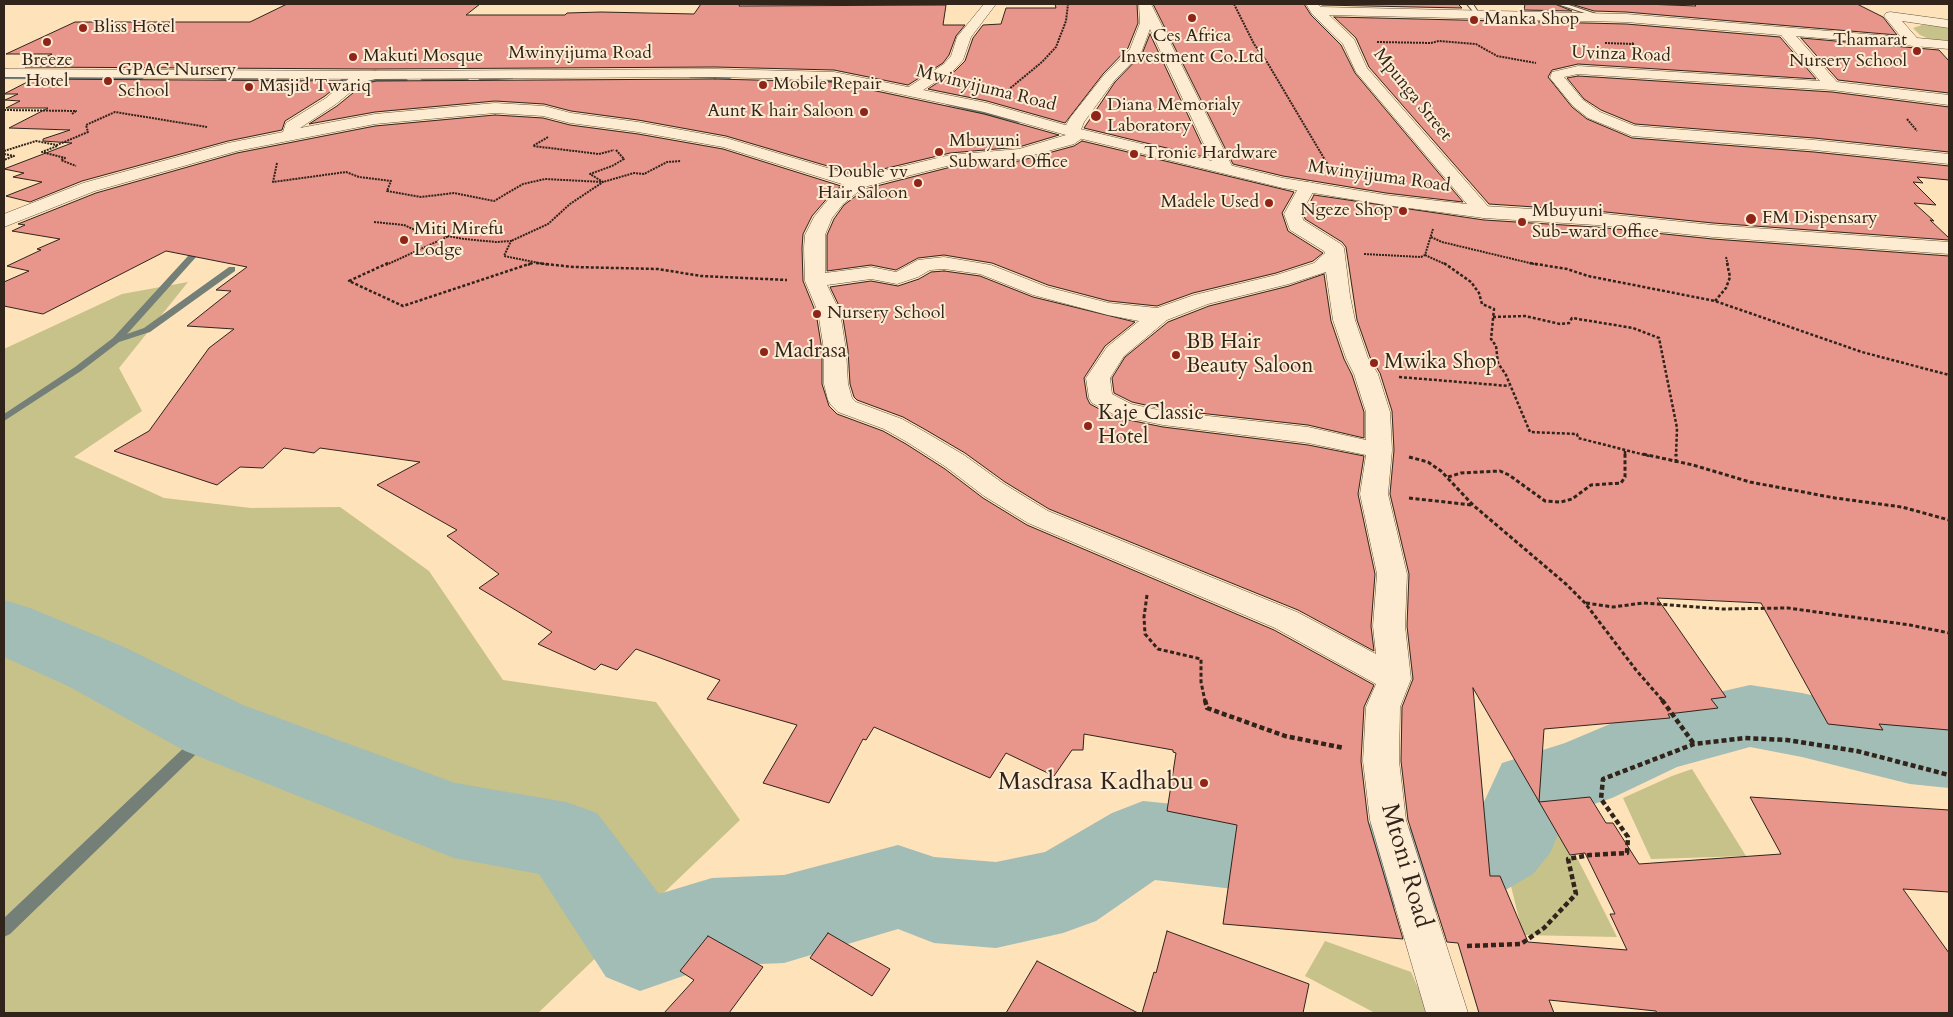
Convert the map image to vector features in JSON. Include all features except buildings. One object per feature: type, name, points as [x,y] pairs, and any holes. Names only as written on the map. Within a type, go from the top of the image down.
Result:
[{"type":"street","points":[[912,91],[950,67],[958,57],[964,37],[990,4]]},
{"type":"street","points":[[1146,5],[1146,23],[1136,50],[1099,91],[1073,127],[1072,132],[1075,136],[1068,141],[1019,154],[950,160],[858,183],[837,200],[824,217],[815,235],[815,281],[829,312],[836,368],[836,384],[840,400],[847,407],[893,424],[916,437],[955,461],[994,490],[1038,517],[1286,620],[1396,679]]},
{"type":"street","points":[[1146,5],[1224,168]]},
{"type":"street","points":[[1313,7],[1474,9],[1599,16],[1949,45]]},
{"type":"street","name":"Mpunga Street","points":[[1313,7],[1349,42],[1361,69],[1484,212]]},
{"type":"street","points":[[1912,41],[1890,16],[1949,24]]},
{"type":"street","points":[[1784,30],[1832,86]]},
{"type":"street","name":"Uvinza Road","points":[[1949,100],[1832,86],[1614,72],[1578,70],[1557,75],[1557,78],[1578,103],[1594,116],[1632,131],[1949,158]]},
{"type":"street","name":"Mwinyijuma Road","points":[[4,73],[375,75],[803,74],[834,76],[987,108],[1072,132],[1307,187],[1341,193],[1484,212],[1596,218],[1713,231],[1949,248]]},
{"type":"street","points":[[290,134],[292,126],[330,101],[358,78],[375,75]]},
{"type":"street","points":[[4,221],[106,182],[234,147],[290,134],[375,120],[471,110],[511,108],[544,111],[570,118],[638,127],[735,146],[858,183]]},
{"type":"street","points":[[1307,187],[1296,206],[1293,214],[1294,220],[1298,226],[1335,251],[1321,267],[1282,280],[1201,299],[1159,315],[1115,352],[1098,378],[1101,398],[1124,410],[1164,418],[1308,436],[1379,450]]},
{"type":"street","name":"Mtoni Road","points":[[1335,251],[1339,296],[1344,320],[1357,358],[1366,374],[1378,412],[1379,450],[1374,494],[1392,574],[1390,626],[1396,679],[1384,708],[1380,762],[1388,820],[1397,853],[1414,898],[1447,1013]]},
{"type":"street","points":[[815,281],[871,273],[897,278],[911,273],[924,264],[944,263],[984,269],[1040,290],[1108,309],[1137,314],[1159,315]]},
{"type":"lane","points":[[1560,4],[1599,16]]},
{"type":"path","points":[[987,108],[1056,48],[1066,21],[1068,4]]},
{"type":"path","points":[[1234,4],[1254,44],[1267,62],[1335,177],[1341,193]]},
{"type":"path","points":[[1599,16],[1610,35],[1629,40],[1634,44],[1590,43],[1612,67],[1614,72]]},
{"type":"path","points":[[1349,42],[1431,43],[1439,41],[1476,44],[1497,56],[1538,64],[1564,73]]},
{"type":"path","points":[[1892,94],[1905,97],[1911,102],[1912,108],[1903,111],[1919,134]]},
{"type":"path","points":[[4,110],[76,111],[72,114]]},
{"type":"path","points":[[4,152],[36,141],[57,145],[88,132],[86,125],[115,112],[184,125],[212,127]]},
{"type":"path","points":[[290,134],[282,146],[273,182],[346,172],[359,177],[391,181],[387,191],[394,193],[421,197],[454,193],[494,201],[523,184],[545,179],[604,182]]},
{"type":"path","points":[[374,222],[404,225],[415,230],[449,236],[496,242],[511,241],[548,224],[570,204],[604,182],[634,173],[644,174],[667,162],[710,155],[735,146]]},
{"type":"path","points":[[604,182],[590,174],[612,166],[624,158],[616,149]]},
{"type":"path","points":[[4,152],[14,156],[4,160]]},
{"type":"path","points":[[1425,255],[1439,207]]},
{"type":"path","points":[[1713,231],[1728,262],[1730,277],[1726,288],[1715,301]]},
{"type":"path","points":[[449,236],[349,281],[403,306],[533,263]]},
{"type":"path","points":[[1431,237],[1450,244],[1528,263],[1567,268],[1588,276],[1715,301],[1848,348],[1949,375]]},
{"type":"path","points":[[511,241],[504,256],[533,263],[574,267],[658,269],[701,276],[815,281]]},
{"type":"path","points":[[1335,251],[1368,255],[1421,257],[1425,255],[1448,265],[1471,282],[1479,293],[1482,304],[1494,309],[1492,339],[1496,346],[1498,363],[1506,375],[1509,386],[1530,432],[1577,434],[1578,438],[1676,463],[1693,465],[1750,482],[1835,498],[1902,507],[1949,520]]},
{"type":"path","points":[[1493,317],[1525,316],[1566,324],[1569,324],[1572,318],[1633,328],[1659,338],[1677,428],[1676,463]]},
{"type":"path","points":[[1366,374],[1509,386]]},
{"type":"path","points":[[1379,450],[1428,462],[1448,477],[1473,505],[1534,555],[1586,603],[1636,670],[1654,689],[1694,744]]},
{"type":"path","points":[[1448,477],[1461,473],[1500,471],[1509,475],[1545,501],[1561,502],[1572,499],[1591,485],[1621,483],[1625,477],[1625,450]]},
{"type":"path","points":[[1374,494],[1473,505]]},
{"type":"path","points":[[1159,567],[1147,594],[1144,617],[1146,634],[1150,642],[1158,649],[1201,660],[1201,682],[1207,708],[1285,736],[1344,748],[1380,762]]},
{"type":"path","points":[[1586,603],[1613,607],[1643,603],[1722,609],[1788,608],[1902,624],[1949,633]]},
{"type":"path","points":[[1428,950],[1494,944],[1521,944],[1544,928],[1576,894],[1568,859],[1590,855],[1627,853],[1628,837],[1600,799],[1603,779],[1694,744],[1745,738],[1787,740],[1857,751],[1949,775]]},
{"type":"shaded area","points":[[1922,25],[1949,26],[1949,42],[1932,40],[1920,35],[1913,28]]},
{"type":"shaded area","points":[[188,282],[119,368],[142,411],[74,457],[164,498],[251,508],[340,507],[429,571],[503,680],[656,702],[740,820],[538,1013],[4,1013],[4,349],[122,294]]},
{"type":"shaded area","points":[[1692,769],[1746,856],[1651,859],[1623,798]]},
{"type":"shaded area","points":[[1543,792],[1617,937],[1523,935],[1510,882],[1508,851],[1533,827]]},
{"type":"shaded area","points":[[1325,941],[1411,972],[1429,1013],[1375,1013],[1305,976]]},
{"type":"waterway","points":[[4,77],[141,78]]},
{"type":"waterway","points":[[206,77],[231,79],[296,79],[301,77],[317,78],[314,80],[320,80]]},
{"type":"waterway","points":[[692,77],[730,77]]},
{"type":"waterway","points":[[481,79],[511,78]]},
{"type":"waterway","points":[[812,78],[855,84]]},
{"type":"waterway","points":[[423,79],[466,79]]},
{"type":"waterway","points":[[343,80],[405,80]]},
{"type":"waterway","points":[[949,104],[1018,121]]},
{"type":"waterway","points":[[4,418],[78,369],[116,340],[202,246]]},
{"type":"waterway","points":[[117,340],[147,330],[232,269]]},
{"type":"waterway","points":[[4,627],[97,667],[214,728],[454,820],[566,841],[640,945],[712,922],[784,919],[898,887],[934,900],[996,905],[1063,891],[1143,840],[1453,873],[1502,846],[1519,826],[1532,788],[1582,773],[1658,739],[1750,716],[1802,725],[1910,751],[1949,754]]},
{"type":"waterway","points":[[4,929],[214,728]]},
{"type":"place","name":"Ces Africa Investment Co.Ltd","points":[[1192,18]]},
{"type":"place","name":"Manka Shop","points":[[1474,20]]},
{"type":"place","name":"Bliss Hotel","points":[[83,28]]},
{"type":"place","name":"Breeze Hotel","points":[[47,42]]},
{"type":"place","name":"Thamarat Nursery School","points":[[1917,51]]},
{"type":"place","name":"Makuti Mosque","points":[[353,57]]},
{"type":"place","name":"GPAC Nursery School","points":[[108,81]]},
{"type":"place","name":"Mobile Repair","points":[[763,85]]},
{"type":"place","name":"Masjid Twariq","points":[[249,87]]},
{"type":"place","name":"Aunt K hair Saloon","points":[[864,112]]},
{"type":"place","name":"Diana Memorialy Laboratory","points":[[1096,116]]},
{"type":"place","name":"Mbuyuni Subward Office","points":[[939,152]]},
{"type":"place","name":"Tronic Hardware","points":[[1134,154]]},
{"type":"place","name":"Double vv Hair Saloon","points":[[918,183]]},
{"type":"place","name":"Madele Used","points":[[1269,203]]},
{"type":"place","name":"Ngeze Shop","points":[[1403,211]]},
{"type":"place","name":"FM Dispensary","points":[[1751,219]]},
{"type":"place","name":"Mbuyuni Sub-ward Office","points":[[1522,222]]},
{"type":"place","name":"Miti Mirefu Lodge","points":[[404,240]]},
{"type":"place","name":"Nursery School","points":[[817,314]]},
{"type":"place","name":"Madrasa","points":[[764,352]]},
{"type":"place","name":"BB Hair Beauty Saloon","points":[[1176,355]]},
{"type":"place","name":"Mwika Shop","points":[[1374,363]]},
{"type":"place","name":"Kaje Classic Hotel","points":[[1088,426]]},
{"type":"place","name":"Masdrasa Kadhabu","points":[[1204,783]]}]
